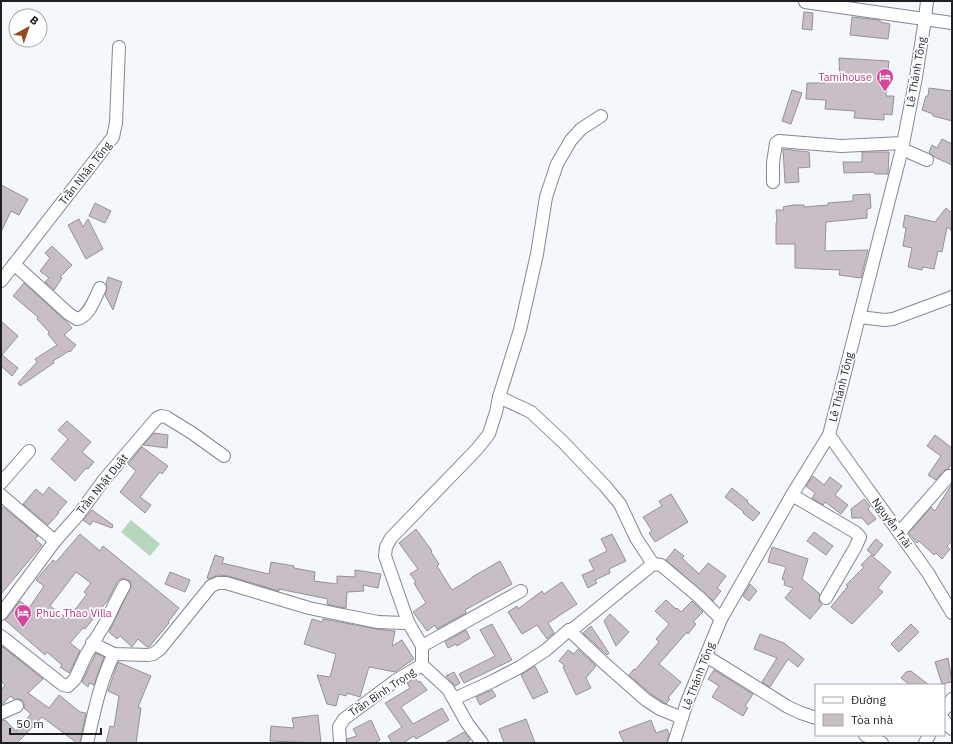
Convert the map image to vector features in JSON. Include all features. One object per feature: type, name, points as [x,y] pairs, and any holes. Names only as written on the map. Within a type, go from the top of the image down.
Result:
[{"type":"street","name":"Lê Thánh Tông","points":[[674,743],[687,702],[721,619],[792,495],[829,435],[903,146],[926,19],[927,1]]},
{"type":"street","points":[[805,2],[952,22]]},
{"type":"street","name":"Trần Nhân Tông","points":[[1,280],[113,137],[116,122],[119,47]]},
{"type":"street","points":[[482,743],[467,723],[448,689],[422,666],[422,646],[408,622],[385,556],[386,547],[391,538],[477,449],[489,434],[520,330],[537,254],[546,198],[556,164],[571,140],[582,129],[601,116]]},
{"type":"street","points":[[773,182],[773,163],[776,143],[779,141],[841,146],[903,146],[927,160]]},
{"type":"street","points":[[14,264],[69,314],[77,319],[85,315],[100,288]]},
{"type":"street","points":[[859,317],[885,320],[893,319],[952,297]]},
{"type":"street","points":[[499,397],[531,412],[563,442],[605,486],[620,504],[636,538],[653,564]]},
{"type":"street","name":"Trần Nhật Duật","points":[[1,614],[54,542],[79,514],[103,481],[157,418],[161,416],[166,417],[192,433],[224,456]]},
{"type":"street","name":"Nguyễn Trãi","points":[[829,435],[928,573],[952,613]]},
{"type":"street","points":[[1,483],[29,451]]},
{"type":"street","points":[[899,533],[949,476]]},
{"type":"street","points":[[1,495],[54,542]]},
{"type":"street","points":[[792,495],[856,532],[860,537],[826,598]]},
{"type":"street","points":[[454,700],[494,681],[546,650],[653,564],[661,565],[699,597],[721,619]]},
{"type":"street","points":[[92,643],[114,654],[153,654],[160,648],[211,586],[218,583],[226,583],[309,608],[333,613],[378,622],[408,622]]},
{"type":"street","points":[[1,636],[58,682],[68,686],[75,679],[92,643],[107,620],[124,586]]},
{"type":"street","points":[[422,646],[521,590]]},
{"type":"street","points":[[569,630],[646,700],[660,709],[682,718]]},
{"type":"street","points":[[87,743],[107,667],[114,654]]},
{"type":"street","points":[[706,656],[788,707],[815,718]]},
{"type":"street","name":"Trần Bình Trọng","points":[[340,743],[339,727],[344,719],[396,681],[422,666]]},
{"type":"street","points":[[945,709],[952,699]]},
{"type":"street","points":[[1,713],[17,706]]},
{"type":"street","points":[[867,736],[882,743]]},
{"type":"green space","points":[[131,520],[160,544],[150,556],[121,532]]},
{"type":"building","points":[[804,12],[813,13],[812,30],[802,29]]},
{"type":"building","points":[[852,17],[880,20],[880,22],[890,24],[888,39],[850,35]]},
{"type":"building","points":[[839,58],[889,61],[888,71],[886,71],[886,96],[894,96],[892,115],[884,114],[884,120],[854,118],[855,111],[825,109],[826,100],[806,99],[807,83],[825,83],[825,80],[840,80]]},
{"type":"building","points":[[929,88],[952,91],[952,121],[933,116],[933,114],[922,110],[926,96],[928,96]]},
{"type":"building","points":[[792,90],[802,93],[791,124],[782,121]]},
{"type":"building","points":[[942,139],[952,144],[952,165],[934,157],[929,152],[932,145],[937,148]]},
{"type":"building","points":[[783,149],[809,152],[810,167],[798,168],[799,182],[785,183]]},
{"type":"building","points":[[862,152],[889,152],[888,174],[875,174],[874,172],[844,173],[843,162],[862,162]]},
{"type":"building","points":[[1,185],[28,199],[19,215],[11,211],[1,232]]},
{"type":"building","points":[[870,194],[871,208],[867,209],[867,218],[826,222],[825,251],[868,250],[861,278],[839,275],[840,270],[795,268],[795,244],[776,244],[776,210],[784,210],[783,207],[793,205],[804,205],[804,207],[853,201],[853,195]]},
{"type":"building","points":[[95,203],[111,211],[105,223],[89,216]]},
{"type":"building","points":[[946,208],[952,213],[952,231],[947,227],[942,252],[938,251],[934,269],[923,267],[922,270],[908,267],[912,248],[903,246],[906,228],[903,227],[905,215],[935,222]]},
{"type":"building","points":[[79,219],[83,227],[88,219],[103,249],[86,259],[68,225]]},
{"type":"building","points":[[52,246],[72,265],[60,277],[62,278],[54,290],[45,282],[49,278],[40,271],[50,258],[45,253]]},
{"type":"building","points":[[108,277],[122,282],[113,310],[105,295]]},
{"type":"building","points":[[24,283],[67,322],[72,328],[64,335],[76,345],[70,352],[69,351],[53,361],[54,363],[20,386],[18,383],[37,362],[35,359],[57,345],[48,334],[49,332],[37,319],[38,317],[13,296]]},
{"type":"building","points":[[1,321],[18,336],[2,355],[18,368],[12,376],[1,366]]},
{"type":"building","points":[[67,421],[91,442],[82,452],[94,462],[88,469],[86,468],[75,481],[51,459],[68,439],[58,430]]},
{"type":"building","points":[[154,433],[168,435],[167,448],[143,445]]},
{"type":"building","points":[[935,435],[952,448],[952,463],[936,480],[928,475],[941,456],[927,446]]},
{"type":"building","points":[[142,447],[168,466],[162,474],[160,472],[140,497],[151,505],[145,513],[120,492],[136,471],[128,464]]},
{"type":"building","points":[[813,476],[824,485],[830,477],[842,486],[835,495],[848,505],[841,514],[825,502],[823,505],[812,498],[815,493],[806,486]]},
{"type":"building","points":[[952,484],[952,541],[947,546],[950,549],[942,559],[936,553],[934,555],[919,541],[917,543],[909,533],[931,507],[935,511]]},
{"type":"building","points":[[49,487],[67,502],[48,525],[23,504],[36,489],[43,495]]},
{"type":"building","points":[[732,488],[760,513],[753,521],[725,497]]},
{"type":"building","points":[[671,494],[688,522],[655,542],[649,533],[652,531],[643,517],[662,506],[659,501]]},
{"type":"building","points":[[864,499],[870,506],[868,509],[876,519],[868,525],[862,518],[852,518],[851,509]]},
{"type":"building","points":[[3,507],[38,536],[35,539],[42,545],[1,594],[1,509]]},
{"type":"building","points":[[92,510],[113,525],[112,528],[93,521],[90,525],[83,520]]},
{"type":"building","points":[[416,529],[432,551],[431,552],[439,564],[437,566],[452,590],[500,561],[512,584],[465,610],[466,613],[437,629],[435,625],[427,631],[413,612],[426,603],[414,583],[416,582],[410,574],[418,569],[399,543]]},
{"type":"building","points":[[814,532],[833,546],[826,555],[807,541]]},
{"type":"building","points":[[80,534],[100,551],[103,546],[179,608],[168,622],[169,623],[149,647],[138,639],[132,647],[120,636],[117,639],[109,632],[131,586],[131,582],[128,580],[120,579],[108,600],[85,629],[83,628],[70,643],[80,651],[69,673],[60,667],[62,665],[47,652],[45,655],[5,620],[20,601],[29,608],[44,586],[36,580],[53,560],[56,562]],"holes":[[[76,572],[91,583],[84,592],[87,594],[68,619],[50,606]]]},
{"type":"building","points":[[612,534],[626,561],[609,569],[610,573],[595,580],[597,583],[588,588],[582,575],[594,570],[589,560],[607,551],[601,539]]},
{"type":"building","points":[[876,539],[883,545],[874,556],[867,550]]},
{"type":"building","points":[[772,547],[808,559],[802,579],[820,594],[819,601],[822,605],[810,619],[785,598],[793,588],[784,585],[785,581],[782,579],[786,567],[768,562]]},
{"type":"building","points":[[675,549],[684,556],[682,558],[699,574],[708,563],[726,576],[717,588],[721,591],[713,601],[666,560]]},
{"type":"building","points":[[215,555],[224,558],[222,563],[269,574],[271,562],[294,566],[294,568],[315,572],[314,581],[337,584],[337,576],[355,577],[355,570],[381,574],[378,588],[363,585],[364,591],[347,592],[346,608],[327,604],[328,599],[279,589],[279,591],[228,576],[218,575],[209,579],[207,578]]},
{"type":"building","points":[[871,555],[891,572],[878,588],[883,592],[852,624],[831,607],[848,586],[846,585],[864,567],[861,565]]},
{"type":"building","points":[[170,572],[190,580],[185,592],[165,584]]},
{"type":"building","points":[[562,582],[577,604],[548,623],[554,633],[547,639],[537,625],[522,634],[508,612],[517,606],[518,609],[542,591],[544,594]]},
{"type":"building","points":[[750,584],[757,591],[749,601],[743,596]]},
{"type":"building","points":[[666,600],[681,612],[692,601],[703,612],[693,622],[696,624],[688,634],[687,632],[659,664],[681,682],[668,698],[670,699],[666,704],[651,694],[629,675],[659,642],[656,639],[669,624],[655,611]]},
{"type":"building","points":[[610,614],[629,632],[616,646],[604,621]]},
{"type":"building","points":[[312,619],[322,622],[323,619],[395,631],[392,646],[402,640],[414,659],[395,672],[369,667],[360,697],[347,693],[346,696],[339,694],[336,706],[327,704],[317,675],[330,677],[336,654],[304,644]]},
{"type":"building","points":[[492,624],[512,660],[464,683],[459,674],[495,656],[480,630]]},
{"type":"building","points":[[911,624],[919,632],[899,652],[891,644]]},
{"type":"building","points":[[591,626],[609,653],[607,655],[583,633]]},
{"type":"building","points":[[466,630],[470,638],[457,646],[456,644],[448,648],[445,642]]},
{"type":"building","points":[[760,634],[784,643],[804,659],[798,667],[788,659],[770,687],[762,682],[777,658],[754,649]]},
{"type":"building","points":[[3,647],[43,679],[28,693],[49,708],[59,695],[80,712],[86,713],[80,743],[77,743],[42,717],[17,743],[1,743],[1,720],[5,720],[16,731],[31,714],[24,708],[24,703],[22,700],[14,699],[10,696],[1,705],[1,691],[5,685],[1,681],[1,649]]},
{"type":"building","points":[[578,649],[596,666],[586,678],[591,688],[576,695],[563,667],[565,666],[559,661],[568,650],[574,654]]},
{"type":"building","points":[[96,653],[104,657],[94,685],[89,683],[88,687],[82,682]]},
{"type":"building","points":[[948,658],[952,682],[942,684],[935,662]]},
{"type":"building","points":[[118,662],[151,676],[138,707],[141,708],[136,743],[106,743],[110,726],[114,727],[119,696],[108,691]]},
{"type":"building","points":[[535,666],[548,692],[533,699],[521,675]]},
{"type":"building","points":[[714,670],[753,694],[745,706],[748,708],[743,716],[712,697],[719,686],[708,679]]},
{"type":"building","points":[[911,671],[928,684],[909,684],[901,678],[906,672]]},
{"type":"building","points":[[454,672],[460,683],[455,686],[446,676]]},
{"type":"building","points":[[415,678],[418,682],[420,681],[427,690],[401,707],[413,724],[442,708],[449,720],[416,739],[414,736],[403,743],[392,743],[388,736],[402,727],[385,703],[410,688],[407,683]]},
{"type":"building","points":[[492,690],[496,696],[480,705],[476,697]]},
{"type":"building","points":[[318,715],[321,743],[270,741],[271,726],[294,728],[292,718]]},
{"type":"building","points":[[526,719],[535,743],[504,743],[499,729]]},
{"type":"building","points":[[371,720],[380,740],[374,743],[347,743],[347,739],[357,736],[353,729]]},
{"type":"building","points":[[651,720],[656,733],[667,729],[669,734],[667,742],[624,743],[619,732]]},
{"type":"building","points":[[464,732],[470,740],[466,743],[445,743]]},
{"type":"place","name":"Tamihouse","points":[[885,92]]},
{"type":"place","name":"Phuc Thao Villa","points":[[23,628]]}]
